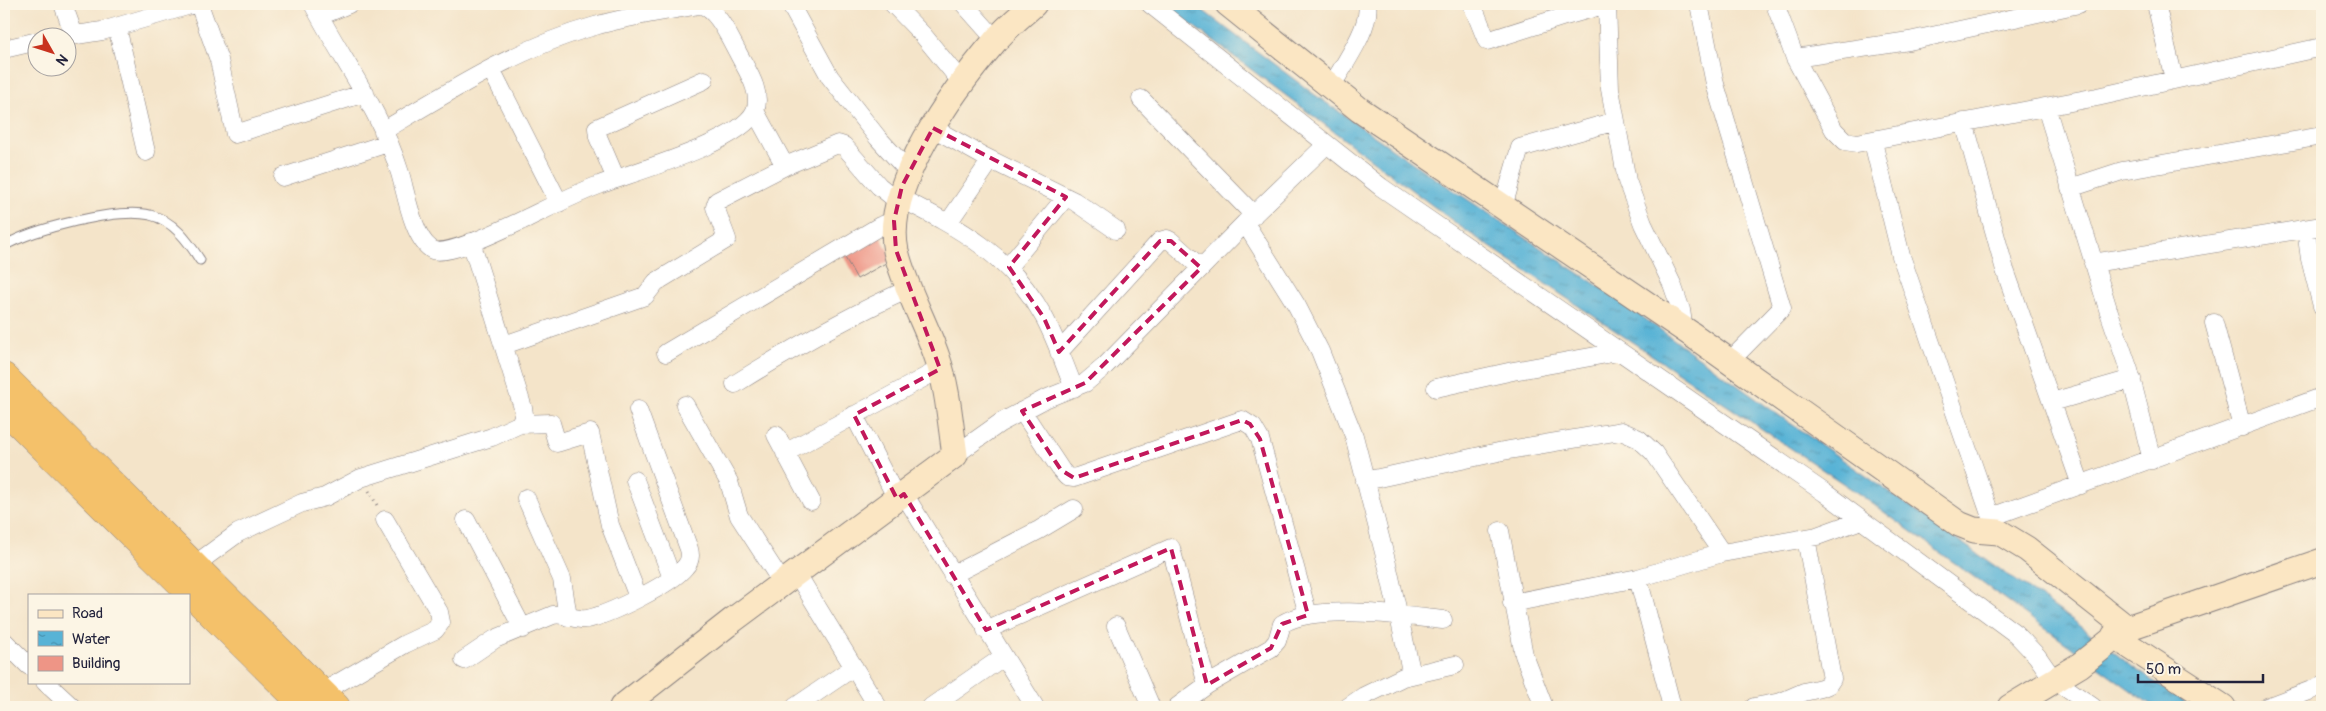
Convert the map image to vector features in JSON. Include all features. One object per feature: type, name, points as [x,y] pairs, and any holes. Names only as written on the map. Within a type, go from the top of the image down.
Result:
[{"type":"highway","points":[[4,377],[78,468],[321,703]]},
{"type":"highway","points":[[4,408],[193,566],[321,703]]},
{"type":"street","points":[[63,4],[64,28]]},
{"type":"street","points":[[78,34],[117,26],[194,4]]},
{"type":"street","points":[[199,4],[219,60],[235,134],[364,93]]},
{"type":"street","points":[[349,4],[317,10],[364,93],[386,137],[420,235],[430,249],[437,252],[471,242],[616,179],[707,145],[732,132],[755,111]]},
{"type":"street","points":[[790,4],[830,77],[878,138],[908,172]]},
{"type":"street","points":[[893,4],[923,35],[963,84]]},
{"type":"street","points":[[964,4],[996,40]]},
{"type":"street","points":[[955,455],[940,369],[896,250],[898,207],[908,172],[922,143],[996,40],[1034,4]]},
{"type":"street","points":[[1150,4],[1381,187],[1618,352],[1718,418],[1862,520],[2016,634],[2037,656],[2053,679],[2093,707]]},
{"type":"street","points":[[1228,4],[1360,110],[1684,330],[1959,524],[1974,530],[2081,484],[2152,460],[2322,397]]},
{"type":"street","points":[[1331,87],[1363,27],[1368,11],[1367,4]]},
{"type":"street","points":[[1472,4],[1487,41],[1564,10],[1607,4],[1610,89],[1626,181],[1643,224],[1672,284],[1681,310],[1684,330]]},
{"type":"street","points":[[1699,4],[1715,84],[1782,308],[1729,362]]},
{"type":"street","points":[[1775,4],[1796,58],[1839,137],[1851,142],[1873,142],[1964,122],[2046,107],[2322,47]]},
{"type":"street","points":[[1796,58],[1909,41],[2079,4]]},
{"type":"street","points":[[2156,4],[2174,79]]},
{"type":"street","points":[[283,177],[386,137],[491,69],[549,42],[594,26],[700,5],[706,6],[712,12],[729,36],[754,84],[757,98],[755,111],[785,166]]},
{"type":"street","points":[[117,26],[146,152]]},
{"type":"street","points":[[4,49],[28,43]]},
{"type":"street","points":[[491,69],[559,203]]},
{"type":"street","points":[[616,179],[598,137],[597,128],[704,80]]},
{"type":"street","points":[[1142,99],[1249,219],[1320,352],[1354,436],[1412,675]]},
{"type":"street","points":[[2046,107],[2093,263],[2132,379],[2152,460]]},
{"type":"street","points":[[1503,207],[1520,148],[1616,120]]},
{"type":"street","points":[[1964,122],[2005,270],[2081,484]]},
{"type":"street","points":[[933,128],[991,160],[1066,197],[1116,230]]},
{"type":"street","points":[[2070,188],[2131,170],[2322,136]]},
{"type":"street","points":[[1873,142],[1901,256],[1990,524],[1999,532],[2027,549],[2116,635],[2223,707]]},
{"type":"street","points":[[504,345],[645,296],[656,282],[727,239],[715,207],[717,201],[785,166],[838,144],[844,146],[898,207],[948,223],[977,240],[1008,267],[1028,291],[1044,318],[1074,388]]},
{"type":"street","points":[[631,705],[790,579],[1000,423],[1085,383],[1104,367],[1249,219],[1326,145]]},
{"type":"street","points":[[948,223],[991,160]]},
{"type":"street","points":[[1008,267],[1066,197]]},
{"type":"street","points":[[666,353],[880,226],[898,207]]},
{"type":"street","points":[[2093,263],[2314,228],[2310,259],[2322,306]]},
{"type":"street","points":[[1059,352],[1160,241],[1171,240],[1201,268]]},
{"type":"street","points":[[471,242],[523,408],[524,414],[520,424]]},
{"type":"street","points":[[735,384],[794,348],[869,307],[909,289]]},
{"type":"street","points":[[2214,323],[2242,427]]},
{"type":"street","points":[[1436,388],[1513,371],[1618,352]]},
{"type":"street","points":[[785,453],[940,369]]},
{"type":"street","points":[[2052,402],[2132,379]]},
{"type":"street","points":[[685,405],[729,482],[739,516],[745,527],[790,579],[854,667],[878,707]]},
{"type":"street","points":[[464,660],[495,639],[553,615],[579,619],[594,617],[638,597],[672,578],[686,566],[690,554],[638,410]]},
{"type":"street","points":[[1022,411],[1061,470],[1067,477],[1074,478],[1242,420],[1250,424],[1260,439],[1308,615]]},
{"type":"street","points":[[854,415],[901,497],[1035,707]]},
{"type":"street","points":[[193,566],[238,533],[302,503],[325,497],[361,478],[492,436],[520,424],[551,423],[558,443],[590,432],[610,525],[638,597]]},
{"type":"street","points":[[1365,481],[1503,451],[1621,431],[1639,438],[1654,453],[1722,553]]},
{"type":"street","points":[[776,435],[811,501]]},
{"type":"street","points":[[635,480],[672,578]]},
{"type":"street","points":[[526,498],[562,579],[568,616]]},
{"type":"street","points":[[952,575],[1039,530],[1074,509]]},
{"type":"street","points":[[321,703],[371,662],[435,630],[441,622],[439,612],[385,520]]},
{"type":"street","points":[[466,520],[523,629]]},
{"type":"street","points":[[1512,603],[1638,578],[1722,553],[1806,538],[1862,520]]},
{"type":"street","points":[[1500,531],[1512,603],[1524,655],[1544,707]]},
{"type":"street","points":[[1754,707],[1781,702],[1804,692],[1824,687],[1832,679],[1806,538]]},
{"type":"street","points":[[986,630],[1171,548],[1207,685]]},
{"type":"street","points":[[2010,707],[2053,679],[2080,665],[2116,635],[2322,561]]},
{"type":"street","points":[[1638,578],[1672,707]]},
{"type":"street","points":[[1177,707],[1207,685],[1271,648],[1277,641],[1282,624],[1291,618],[1308,615],[1352,613],[1443,620]]},
{"type":"street","points":[[1116,626],[1151,707]]},
{"type":"street","points":[[4,641],[28,665]]},
{"type":"street","points":[[931,707],[1003,657]]},
{"type":"street","points":[[1348,707],[1364,696],[1403,677],[1456,665]]},
{"type":"street","points":[[795,707],[854,667]]},
{"type":"street","points":[[47,684],[72,707]]},
{"type":"street","points":[[2267,707],[2322,686]]},
{"type":"lane","points":[[4,246],[48,227],[132,213],[150,215],[172,226],[187,241],[200,260]]},
{"type":"path","points":[[361,478],[385,520]]},
{"type":"highlighted area","points":[[933,128],[1066,197],[1009,267],[1044,318],[1059,352],[1160,241],[1171,241],[1201,268],[1085,383],[1022,411],[1061,470],[1074,478],[1242,420],[1250,424],[1260,439],[1308,615],[1282,624],[1271,648],[1207,685],[1171,548],[986,630],[904,494],[897,499],[854,415],[940,369],[896,250],[894,221],[902,186]]},
{"type":"water","points":[[1164,4],[1194,4],[1315,95],[1426,172],[1612,295],[1780,416],[2074,621],[2134,668],[2192,707],[2154,707],[1859,494],[1465,230]]},
{"type":"building","points":[[879,234],[893,259],[857,279],[843,254]]}]
